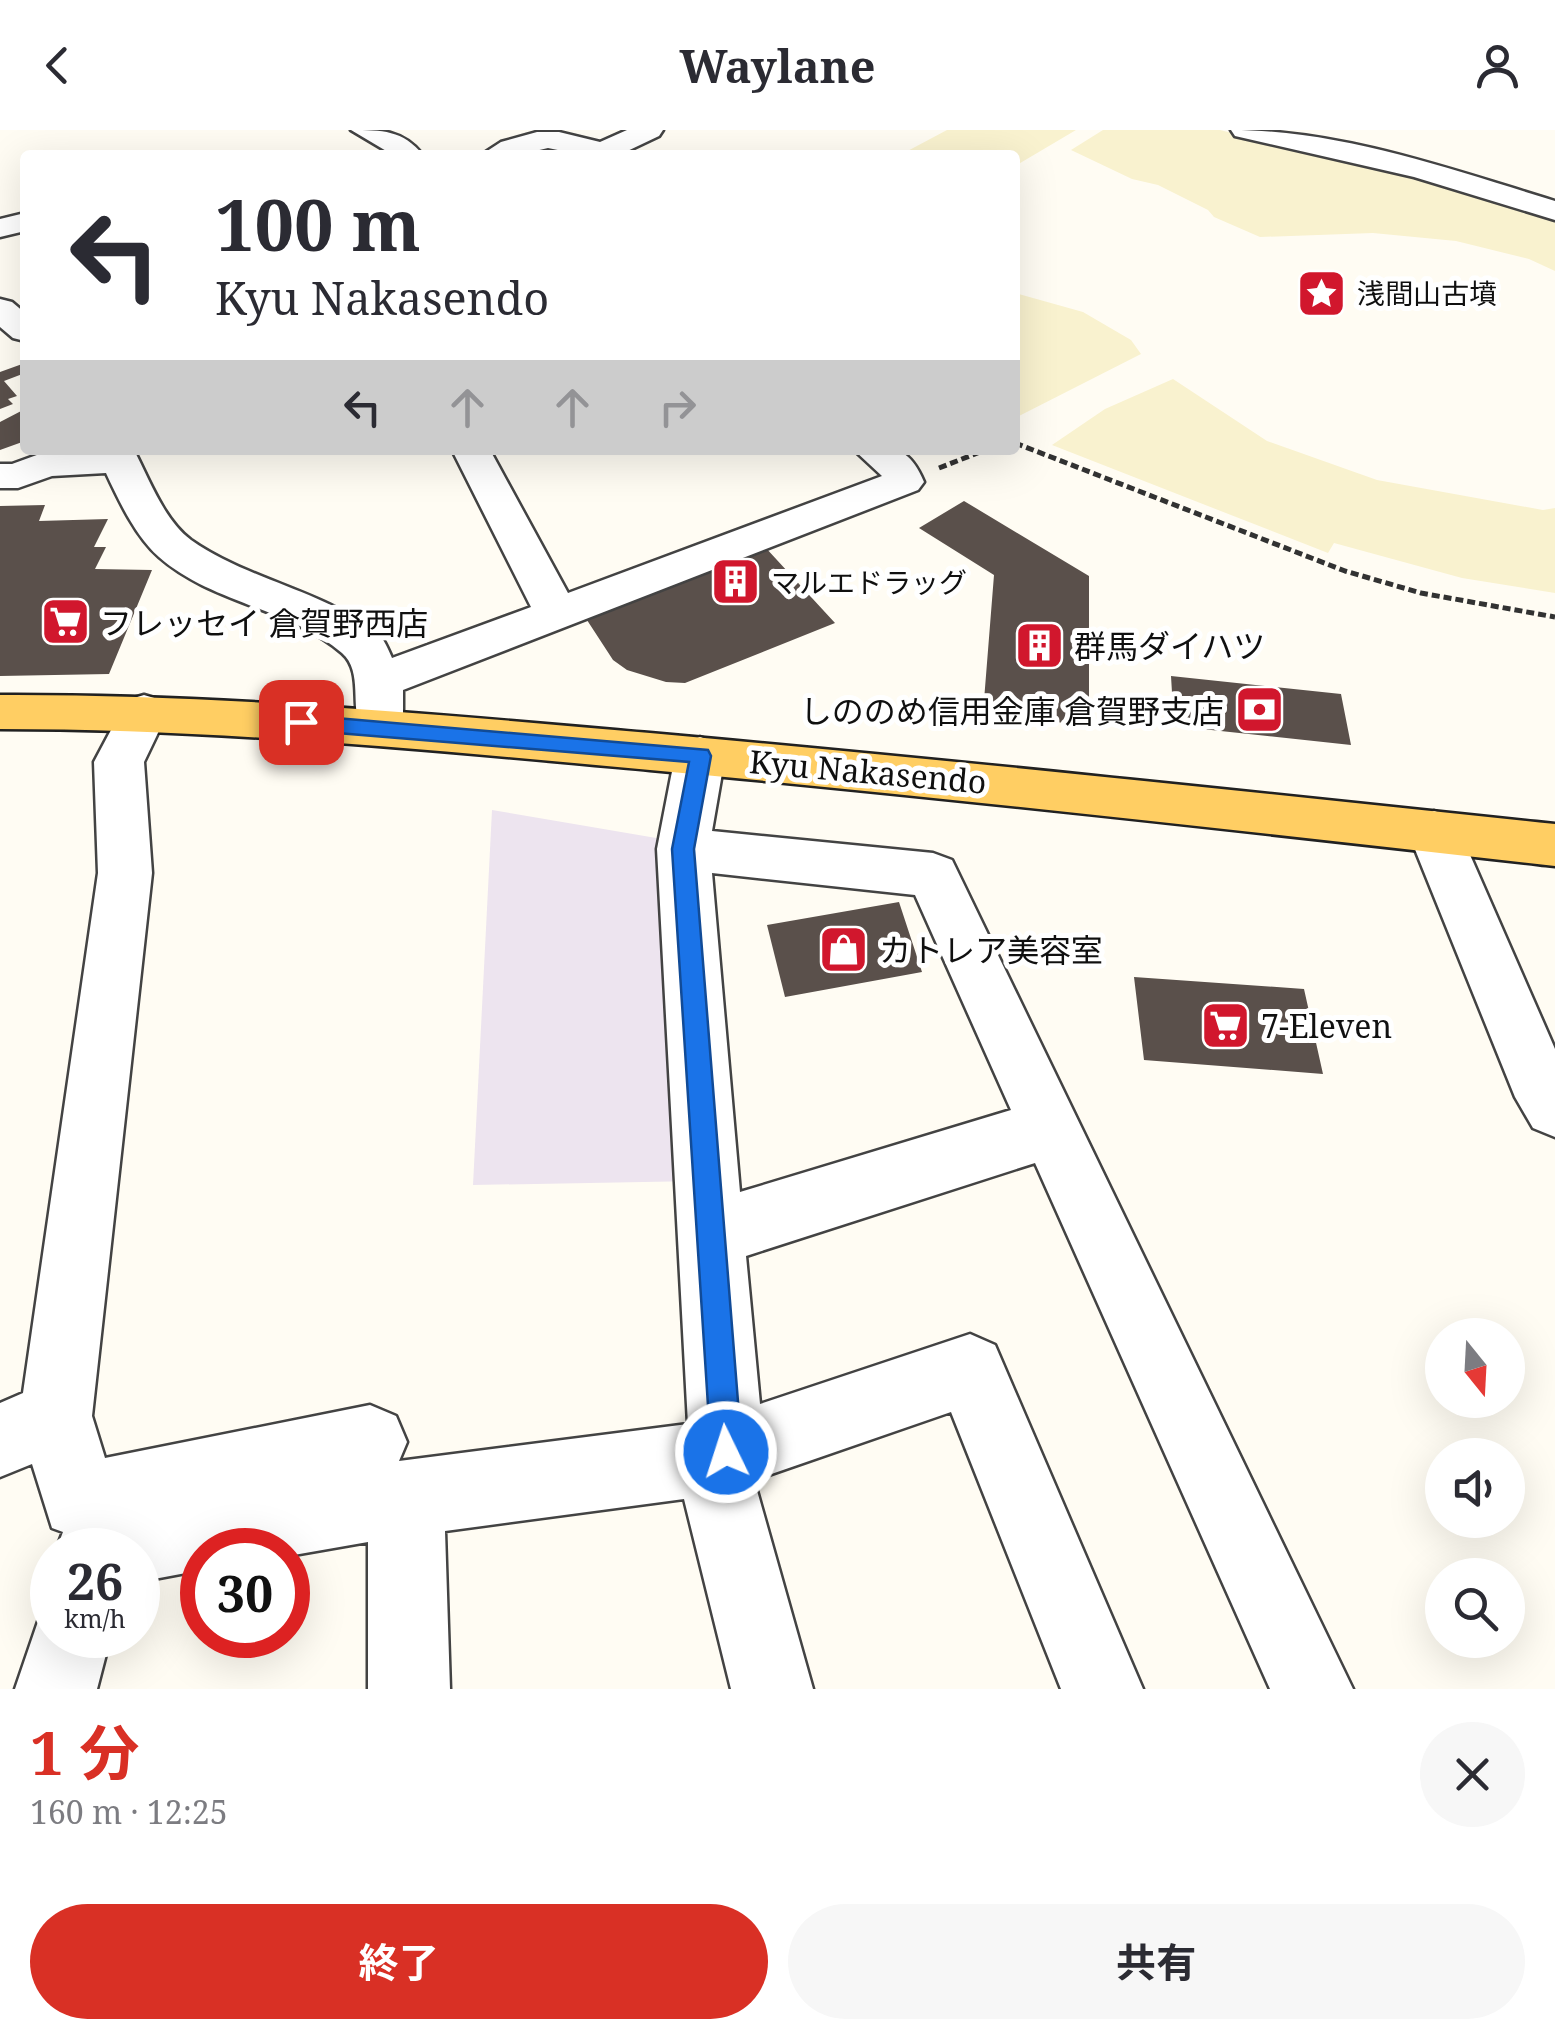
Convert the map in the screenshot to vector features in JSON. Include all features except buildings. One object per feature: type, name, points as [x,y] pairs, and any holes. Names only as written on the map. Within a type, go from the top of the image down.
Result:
[{"type":"main road","name":"Kyu Nakasendo","points":[[0,712],[144,712],[379,704],[700,756],[930,775],[1555,845]]},
{"type":"street","points":[[365,130],[396,142],[404,150]]},
{"type":"street","points":[[607,150],[649,130]]},
{"type":"street","points":[[1245,130],[1422,170],[1555,211]]},
{"type":"street","points":[[508,150],[538,138],[560,138],[589,150]]},
{"type":"street","points":[[0,309],[20,327]]},
{"type":"street","points":[[474,455],[556,614]]},
{"type":"street","points":[[0,476],[18,476],[45,464],[118,456],[139,500],[173,546],[219,575],[292,605],[363,645],[379,704],[556,614],[904,482],[896,465],[881,455]]},
{"type":"street","points":[[144,712],[119,762],[124,873],[28,1428],[80,1501],[388,1470],[719,1455],[970,1370],[1102,1689]]},
{"type":"street","points":[[700,756],[683,849],[711,1234],[719,1455],[772,1689]]},
{"type":"street","points":[[1434,832],[1491,972],[1555,1108]]},
{"type":"street","points":[[683,849],[932,875],[1312,1689]]},
{"type":"street","points":[[711,1234],[1051,1128]]},
{"type":"street","points":[[160,1532],[388,1470]]},
{"type":"street","points":[[388,1470],[410,1689]]},
{"type":"street","points":[[56,1689],[65,1658]]},
{"type":"path","points":[[1020,445],[1345,571],[1421,593],[1555,617]]},
{"type":"shaded area","points":[[947,130],[1076,130],[1020,163],[1020,150],[909,150]]},
{"type":"shaded area","points":[[1103,130],[1220,130],[1432,183],[1555,220],[1555,271],[1529,259],[1456,241],[1373,233],[1260,237],[1214,217],[1208,210],[1158,185],[1132,179],[1071,150]]},
{"type":"shaded area","points":[[1020,294],[1083,312],[1131,340],[1141,354],[1020,415]]},
{"type":"shaded area","points":[[1173,379],[1267,441],[1377,480],[1543,510],[1555,508],[1555,593],[1462,578],[1334,543],[1328,553],[1052,445],[1105,409]]},
{"type":"shaded area","points":[[492,810],[668,840],[698,1181],[473,1185]]},
{"type":"place","name":"浅間山古墳","points":[[1322,293]]},
{"type":"place","name":"マルエドラッグ","points":[[736,582]]},
{"type":"place","name":"フレッセイ 倉賀野西店","points":[[65,622]]},
{"type":"place","name":"群馬ダイハツ","points":[[1039,645]]},
{"type":"place","name":"しののめ信用金庫 倉賀野支店","points":[[1259,710]]},
{"type":"place","name":"カトレア美容室","points":[[844,949]]},
{"type":"place","name":"7-Eleven","points":[[1226,1025]]},
{"type":"route","points":[[301,722],[700,756],[683,849],[726,1452]]}]
